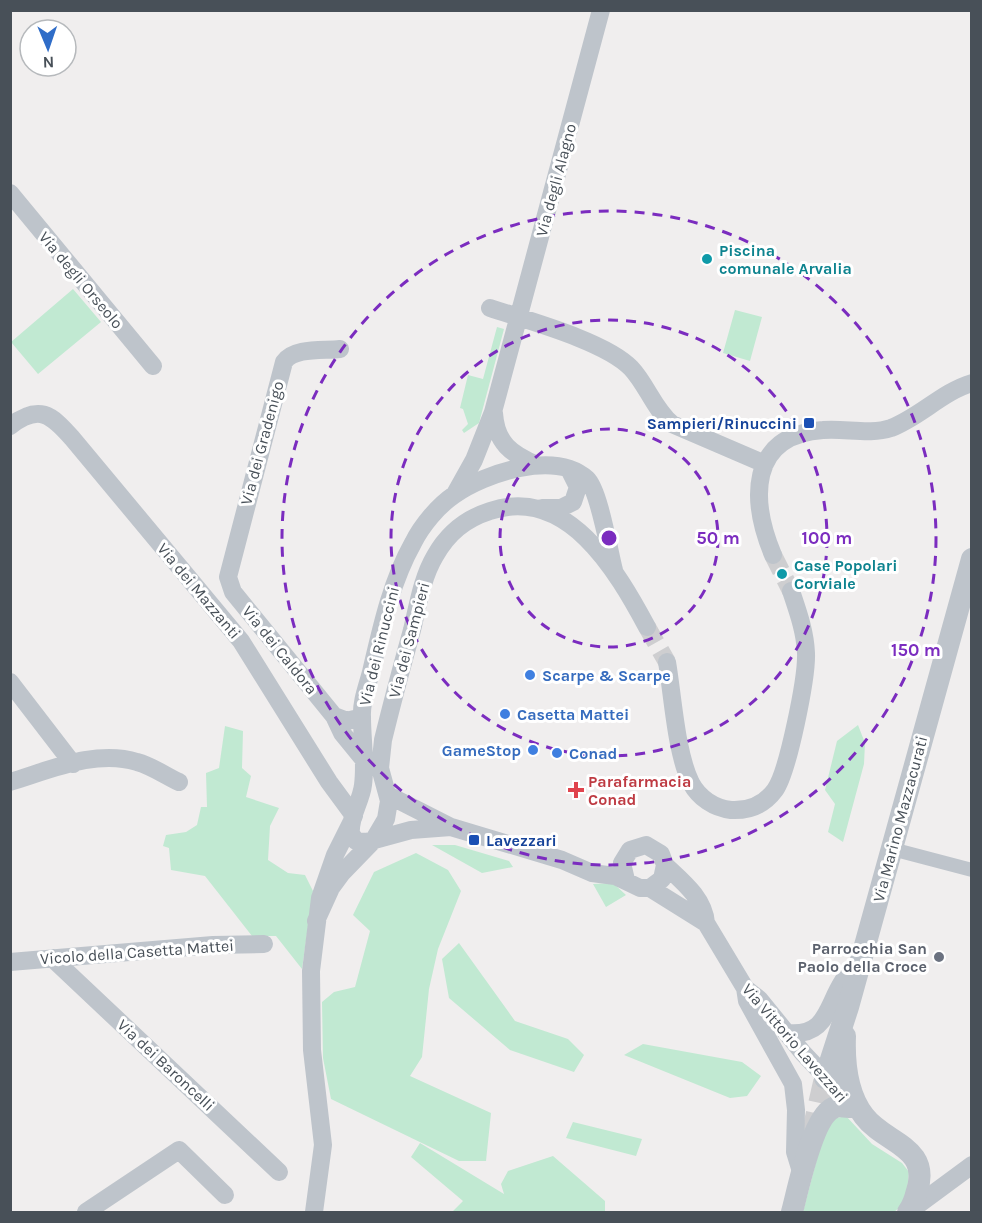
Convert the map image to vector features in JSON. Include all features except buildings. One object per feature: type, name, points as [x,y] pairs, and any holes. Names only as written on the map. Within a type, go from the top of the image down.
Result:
[{"type":"street","name":"Via degli Alagno","points":[[520,318],[601,10]]},
{"type":"street","name":"Via degli Orseolo","points":[[10,192],[153,366]]},
{"type":"street","points":[[490,308],[618,357],[635,373],[663,415],[672,424],[765,464]]},
{"type":"street","name":"Via dei Rinuccini","points":[[354,816],[363,788],[362,717],[374,660],[404,560],[426,524],[455,495],[474,460],[493,412],[520,318]]},
{"type":"street","name":"Via dei Gradenigo","points":[[229,582],[232,560],[284,362],[287,358],[299,353],[340,349]]},
{"type":"street","points":[[773,555],[762,527],[758,504],[758,484],[765,464],[788,440],[819,430],[892,428],[972,383]]},
{"type":"street","name":"Via dei Rinuccini","points":[[493,412],[496,431],[503,445],[519,457],[537,465],[569,469]]},
{"type":"street","name":"Via dei Mazzanti","points":[[10,426],[29,415],[45,414],[56,419],[241,641],[328,782],[354,816]]},
{"type":"street","name":"Via dei Rinuccini","points":[[455,495],[498,474],[537,465]]},
{"type":"street","points":[[537,509],[561,507],[573,502],[578,487],[569,469]]},
{"type":"street","name":"Via dei Sampieri","points":[[569,469],[587,479],[594,489],[614,570]]},
{"type":"street","name":"Via dei Sampieri","points":[[316,921],[337,880],[373,841],[386,819],[388,795],[381,768],[383,740],[425,579],[434,557],[452,532],[475,517],[509,507],[537,509],[561,518],[580,531],[614,570],[648,627]]},
{"type":"street","name":"Via Marino Mazzacurati","points":[[825,1078],[848,1008],[972,559]]},
{"type":"street","name":"Via dei Caldora","points":[[229,582],[233,592],[334,716],[346,739],[364,760]]},
{"type":"street","points":[[667,663],[686,770],[696,792],[709,802],[726,809],[756,806],[773,793],[782,776],[803,682],[806,656],[804,629],[791,591]]},
{"type":"street","points":[[10,682],[73,764]]},
{"type":"street","points":[[334,716],[347,722],[362,717]]},
{"type":"street","points":[[10,782],[104,757],[139,762],[179,782]]},
{"type":"street","name":"Via Vittorio Lavezzari","points":[[388,795],[451,826],[562,860],[592,873],[626,880],[637,888],[650,888],[706,923]]},
{"type":"street","points":[[354,816],[351,829],[353,837],[360,842],[373,841]]},
{"type":"street","name":"Via dei Sampieri","points":[[314,1212],[323,1145],[312,1050],[310,1009],[316,921],[327,877],[354,816]]},
{"type":"street","name":"Via Vittorio Lavezzari","points":[[373,841],[411,830],[451,826]]},
{"type":"street","name":"Via Vittorio Lavezzari","points":[[562,860],[600,862],[624,858],[635,847],[646,845],[661,854],[665,865],[691,890],[705,912],[706,923],[745,988],[759,999],[825,1078],[857,1111],[910,1153],[919,1165],[920,1181],[909,1211]]},
{"type":"street","points":[[892,849],[972,870]]},
{"type":"street","points":[[624,858],[622,869],[626,880]]},
{"type":"street","points":[[650,888],[662,879],[665,865]]},
{"type":"street","name":"Vicolo della Casetta Mattei","points":[[10,962],[213,945],[264,944]]},
{"type":"street","name":"Via dei Baroncelli","points":[[52,958],[279,1172]]},
{"type":"street","points":[[787,1033],[809,1032],[818,1027],[844,979],[860,964]]},
{"type":"street","points":[[745,988],[747,1001],[793,1084],[796,1110],[795,1152],[802,1175]]},
{"type":"street","points":[[792,1212],[811,1142],[829,1110],[838,1107],[857,1111],[845,1066],[848,1008]]},
{"type":"street","points":[[86,1212],[179,1150],[225,1195]]},
{"type":"street","points":[[909,1211],[972,1165]]},
{"type":"green space","points":[[73,289],[101,322],[38,374],[11,342]]},
{"type":"green space","points":[[735,310],[762,317],[750,361],[723,353]]},
{"type":"green space","points":[[497,327],[504,329],[479,423],[464,433],[462,430],[468,424],[463,409],[460,408],[468,375],[483,379]]},
{"type":"green space","points":[[858,725],[865,743],[864,764],[843,842],[828,832],[835,804],[825,790],[837,741]]},
{"type":"green space","points":[[225,726],[243,731],[242,768],[251,776],[246,797],[279,808],[270,826],[268,860],[288,873],[305,875],[313,891],[302,969],[276,936],[252,936],[205,876],[171,870],[169,848],[163,846],[166,835],[186,832],[197,825],[201,807],[207,807],[206,773],[219,768]]},
{"type":"green space","points":[[432,845],[455,845],[509,861],[513,867],[482,873]]},
{"type":"green space","points":[[416,853],[448,870],[461,891],[438,949],[429,989],[422,1057],[410,1076],[491,1113],[486,1161],[459,1161],[331,1099],[323,1058],[322,1002],[334,992],[355,987],[370,931],[353,915],[374,872]]},
{"type":"green space","points":[[613,883],[626,895],[606,907],[593,884]]},
{"type":"green space","points":[[459,943],[515,1021],[568,1039],[584,1055],[574,1072],[510,1050],[449,998],[442,959]]},
{"type":"green space","points":[[643,1044],[742,1062],[761,1076],[747,1096],[730,1098],[624,1055]]},
{"type":"green space","points":[[846,1116],[872,1144],[902,1163],[909,1172],[906,1202],[894,1212],[803,1212],[827,1120]]},
{"type":"green space","points":[[573,1122],[642,1139],[636,1156],[566,1138]]},
{"type":"green space","points":[[420,1143],[504,1194],[501,1184],[508,1171],[553,1156],[605,1201],[605,1212],[452,1212],[463,1201],[411,1157]]},
{"type":"tunnel","points":[[773,555],[791,591]]},
{"type":"tunnel","points":[[647,627],[667,662]]},
{"type":"tunnel","points":[[812,1135],[825,1078]]},
{"type":"place","name":"Piscina comunale Arvalia","points":[[707,259]]},
{"type":"place","name":"Sampieri/Rinuccini","points":[[809,423]]},
{"type":"place","name":"Case Popolari Corviale","points":[[782,574]]},
{"type":"place","name":"Scarpe & Scarpe","points":[[530,675]]},
{"type":"place","name":"Casetta Mattei","points":[[505,714]]},
{"type":"place","name":"GameStop","points":[[533,750]]},
{"type":"place","name":"Conad","points":[[557,753]]},
{"type":"place","name":"Parafarmacia Conad","points":[[576,790]]},
{"type":"place","name":"Lavezzari","points":[[474,840]]},
{"type":"place","name":"Parrocchia San Paolo della Croce","points":[[939,957]]}]
